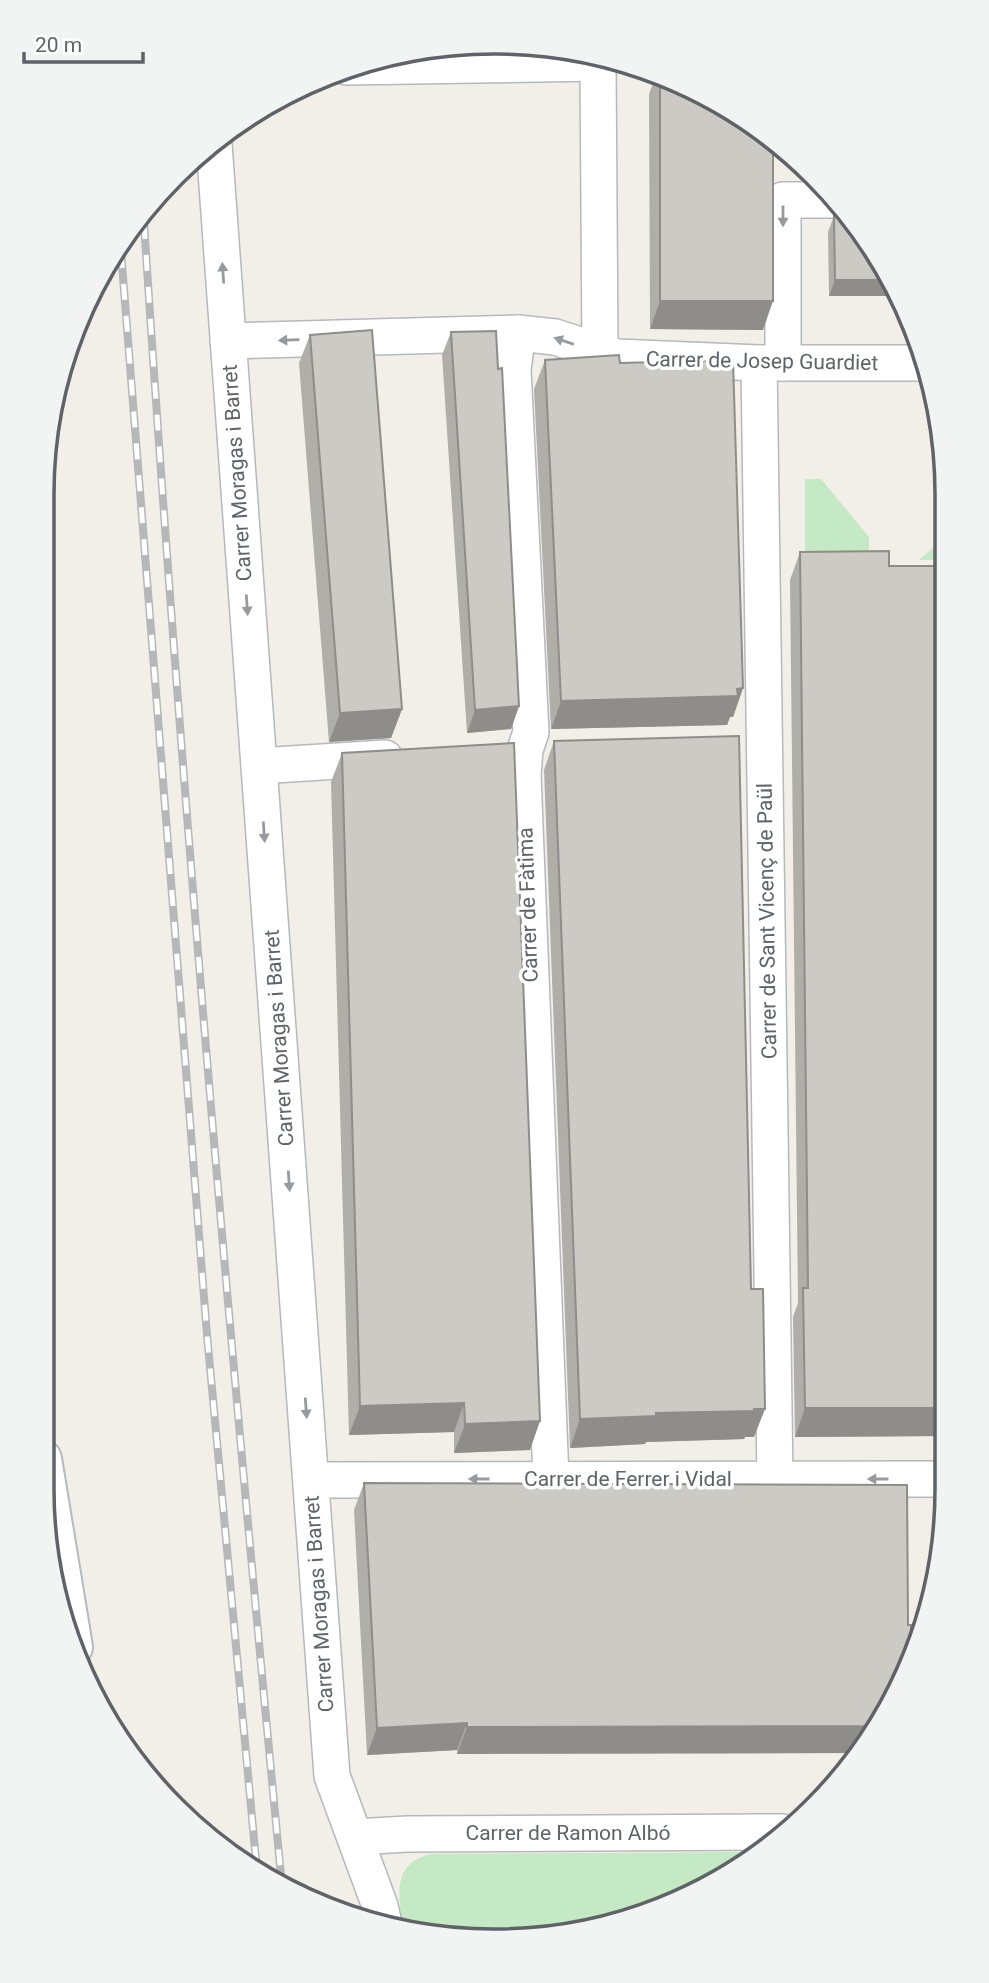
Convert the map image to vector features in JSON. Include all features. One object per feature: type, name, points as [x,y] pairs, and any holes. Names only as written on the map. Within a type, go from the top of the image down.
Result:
[{"type":"street","points":[[394,66],[581,63]]},
{"type":"street","points":[[599,67],[600,353]]},
{"type":"street","name":"Carrer Moragas i Barret","points":[[215,155],[332,1776],[382,1914]]},
{"type":"street","name":"Carrer de Sant Vicenç de Paül","points":[[775,1480],[751,744],[771,363],[783,200],[821,200]]},
{"type":"street","name":"Carrer de Josep Guardiet","points":[[228,341],[518,333],[555,337],[617,357],[771,363],[914,363]]},
{"type":"street","name":"Carrer de Fàtima","points":[[518,333],[513,369],[531,732],[512,750],[523,775],[551,1479]]},
{"type":"street","points":[[512,750],[565,749]]},
{"type":"street","points":[[259,766],[419,756]]},
{"type":"street","name":"Carrer de Ferrer i Vidal","points":[[311,1480],[935,1479]]},
{"type":"street","name":"Carrer de Ramon Albó","points":[[355,1837],[407,1834],[770,1832]]},
{"type":"green space","points":[[805,479],[821,479],[869,537],[869,559],[805,559]]},
{"type":"green space","points":[[935,546],[935,560],[919,560]]},
{"type":"green space","points":[[743,1852],[715,1870],[663,1895],[608,1914],[552,1925],[494,1929],[437,1925],[401,1918],[399,1895],[403,1873],[419,1858],[432,1854]]},
{"type":"building","points":[[660,87],[715,113],[773,154],[773,301],[660,301]]},
{"type":"building","points":[[834,216],[861,250],[879,280],[835,280]]},
{"type":"building","points":[[372,330],[402,709],[340,713],[310,335]]},
{"type":"building","points":[[496,331],[498,369],[502,368],[519,706],[475,710],[451,332]]},
{"type":"building","points":[[619,355],[620,363],[733,360],[743,688],[737,689],[738,696],[561,701],[545,360]]},
{"type":"building","points":[[889,551],[889,566],[935,566],[935,1408],[805,1408],[803,1288],[808,1288],[800,552]]},
{"type":"building","points":[[739,736],[751,1289],[763,1289],[765,1409],[580,1419],[554,741]]},
{"type":"building","points":[[514,743],[540,1421],[465,1424],[464,1403],[360,1406],[342,753]]},
{"type":"building","points":[[364,1483],[907,1485],[908,1625],[911,1625],[911,1630],[889,1683],[865,1726],[467,1727],[467,1723],[377,1728]]},
{"type":"railway","points":[[144,227],[173,639],[207,1055],[281,1873]]},
{"type":"railway","points":[[122,260],[207,1335],[256,1859]]}]
